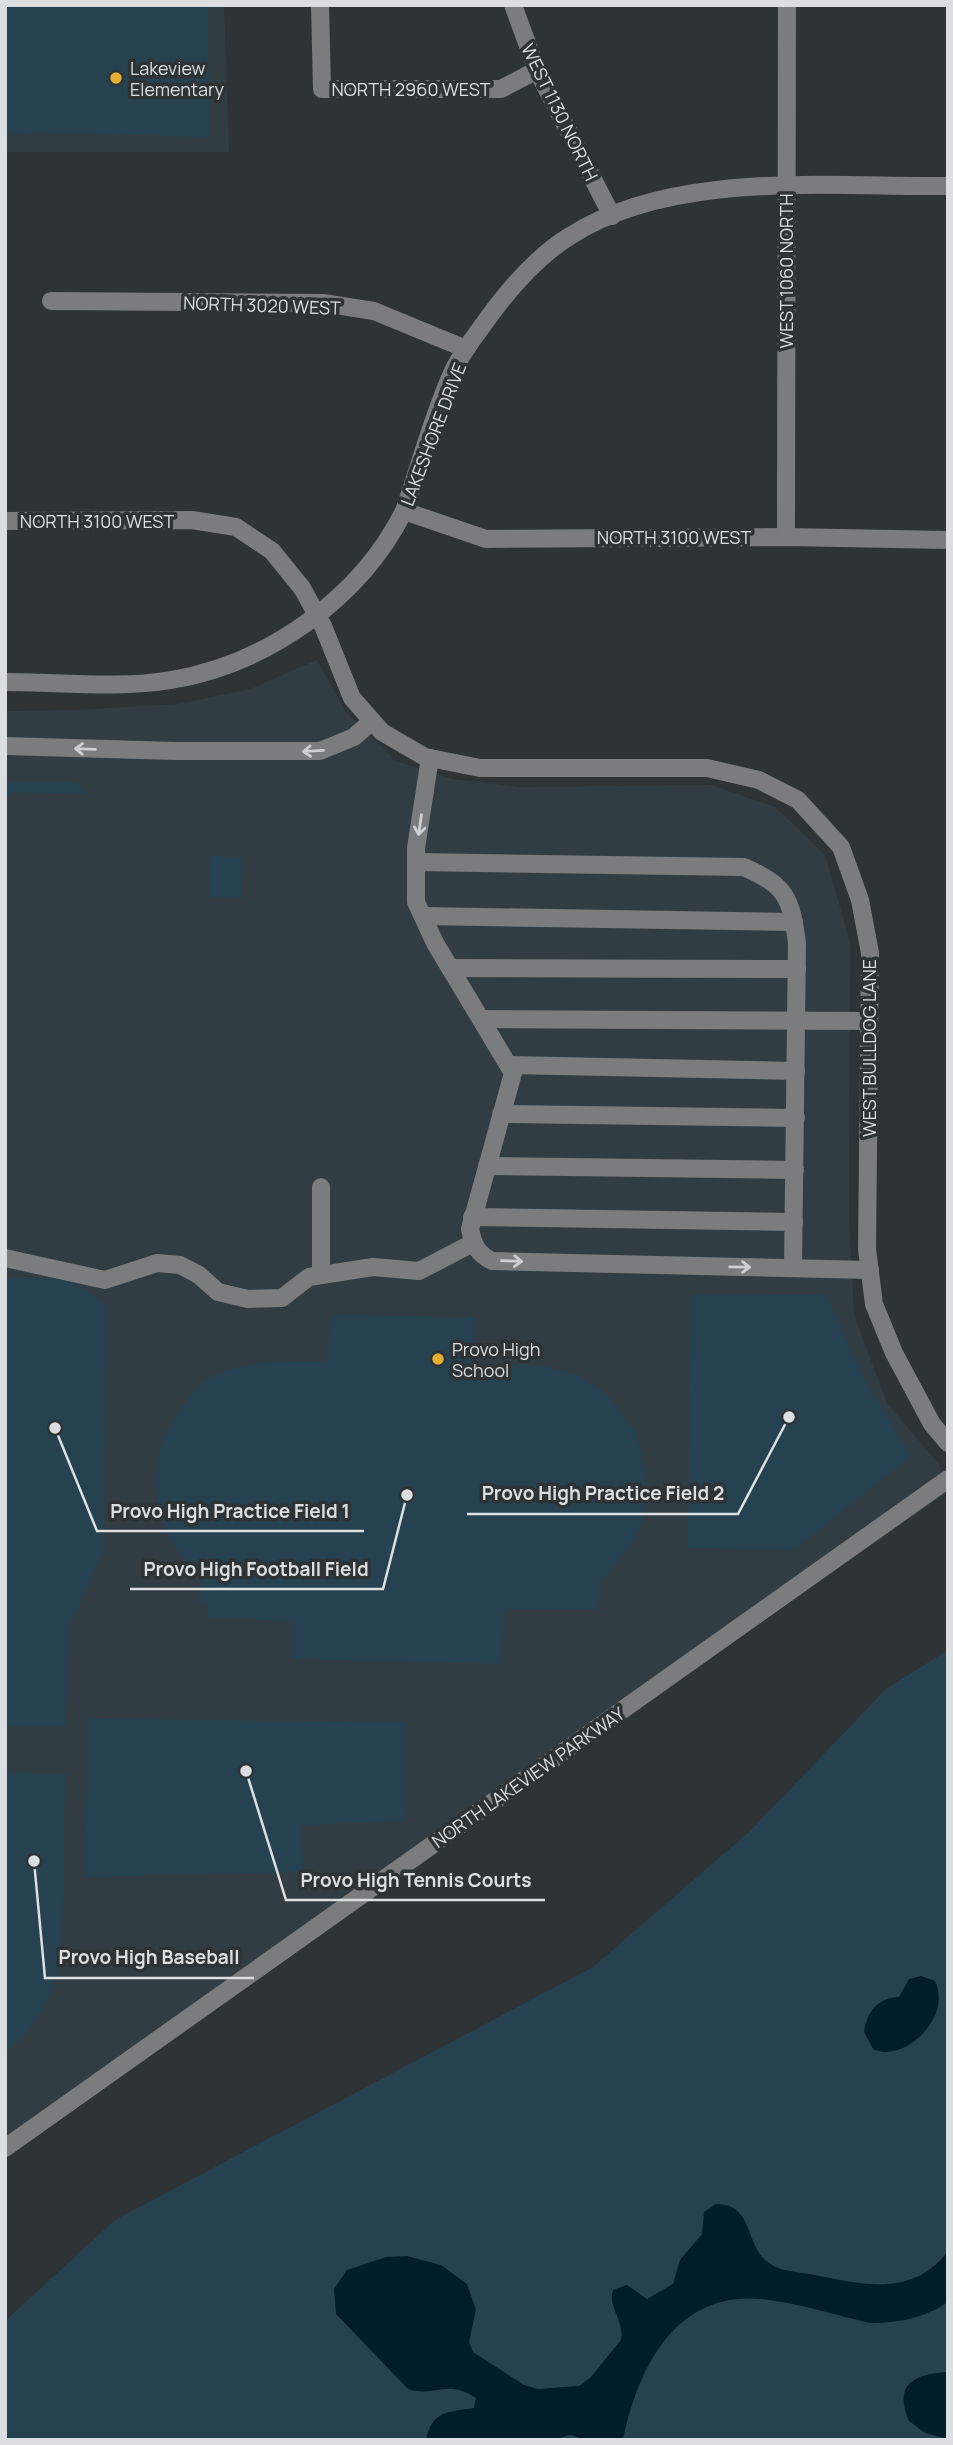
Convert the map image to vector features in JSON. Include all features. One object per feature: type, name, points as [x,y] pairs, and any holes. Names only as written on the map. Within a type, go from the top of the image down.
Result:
[{"type":"street","name":"NORTH 2960 WEST","points":[[320,5],[322,89],[501,89],[537,70]]},
{"type":"street","name":"WEST 1130 NORTH","points":[[513,5],[537,70],[612,216]]},
{"type":"street","name":"WEST 1060 NORTH","points":[[786,537],[787,5]]},
{"type":"street","name":"LAKESHORE DRIVE","points":[[5,682],[169,681],[227,667],[275,643],[316,615],[341,595],[394,533],[453,372],[466,349],[506,294],[538,261],[570,236],[612,216],[660,200],[717,190],[948,186]]},
{"type":"street","name":"NORTH 3020 WEST","points":[[51,301],[323,303],[374,311],[466,349]]},
{"type":"street","name":"NORTH 3100 WEST","points":[[404,511],[486,538],[786,537],[948,540]]},
{"type":"street","name":"NORTH 3100 WEST","points":[[5,521],[192,520],[236,527],[272,551],[302,588],[316,615]]},
{"type":"street","name":"WEST BULLDOG LANE","points":[[316,615],[352,698],[382,732],[430,758],[480,768],[707,768],[759,780],[798,800],[841,847],[860,900],[870,953],[867,1249],[874,1304],[894,1353],[932,1424],[948,1443]]},
{"type":"street","points":[[5,746],[175,751],[320,751],[354,737],[372,720]]},
{"type":"street","points":[[430,758],[416,862],[416,902],[450,968],[513,1073],[472,1217],[470,1229],[473,1243],[482,1256],[492,1261],[870,1270]]},
{"type":"street","points":[[416,862],[744,867],[772,880],[780,888],[794,922],[797,969],[793,1268]]},
{"type":"street","points":[[423,916],[794,922]]},
{"type":"street","points":[[450,968],[797,969]]},
{"type":"street","points":[[481,1019],[869,1021]]},
{"type":"street","points":[[509,1065],[796,1070]]},
{"type":"street","points":[[501,1114],[796,1118]]},
{"type":"street","points":[[487,1166],[795,1170]]},
{"type":"street","points":[[321,1187],[321,1275]]},
{"type":"street","points":[[472,1217],[794,1222]]},
{"type":"street","points":[[5,1258],[105,1280],[157,1263],[180,1265],[199,1275],[218,1292],[248,1299],[282,1298],[309,1277],[373,1267],[419,1271],[473,1243]]},
{"type":"street","name":"NORTH LAKEVIEW PARKWAY","points":[[5,2148],[948,1479]]},
{"type":"shaded area","name":"Lakeview Elementary","points":[[5,5],[224,5],[229,152],[5,152]]},
{"type":"shaded area","name":"Lakeview Elementary","points":[[5,5],[207,5],[210,137],[30,132],[30,135],[5,132]]},
{"type":"shaded area","name":"Provo High School","points":[[317,660],[346,712],[396,761],[452,779],[520,787],[711,785],[775,807],[825,855],[850,942],[849,1218],[854,1315],[887,1403],[948,1475],[948,1492],[5,2140],[5,711],[178,704],[250,689]]},
{"type":"shaded area","points":[[5,781],[75,782],[86,794],[11,792],[5,802]]},
{"type":"shaded area","points":[[210,856],[243,857],[242,898],[209,897]]},
{"type":"shaded area","points":[[5,1277],[70,1280],[105,1304],[104,1551],[69,1627],[66,1726],[5,1726]]},
{"type":"shaded area","points":[[691,1294],[826,1295],[864,1378],[911,1456],[795,1549],[688,1548]]},
{"type":"shaded area","points":[[331,1315],[475,1317],[474,1363],[539,1365],[578,1375],[607,1395],[636,1432],[646,1475],[644,1518],[633,1542],[600,1583],[598,1609],[505,1609],[501,1664],[292,1659],[293,1621],[208,1618],[207,1604],[199,1604],[201,1577],[184,1560],[171,1540],[157,1497],[156,1474],[168,1430],[196,1388],[215,1375],[230,1369],[262,1363],[327,1361]]},
{"type":"shaded area","points":[[948,1650],[948,2440],[5,2440],[5,2321],[115,2220],[593,1967],[749,1832],[886,1689]]},
{"type":"shaded area","points":[[88,1719],[405,1722],[406,1821],[302,1825],[303,1872],[85,1877]]},
{"type":"shaded area","points":[[5,1772],[65,1773],[62,1948],[59,1963],[50,1993],[37,2019],[5,2052]]},
{"type":"shaded area","points":[[921,1976],[935,1981],[939,1995],[931,2023],[911,2044],[898,2050],[885,2052],[873,2049],[864,2032],[871,2012],[879,2003],[899,1997],[909,1979]]},
{"type":"shaded area","points":[[716,2204],[737,2211],[761,2256],[774,2266],[791,2271],[851,2282],[887,2284],[920,2276],[948,2251],[948,2302],[911,2318],[870,2323],[761,2299],[731,2300],[705,2308],[683,2321],[665,2339],[639,2386],[623,2440],[587,2440],[570,2435],[552,2440],[426,2440],[437,2418],[449,2412],[474,2408],[476,2398],[457,2389],[408,2389],[336,2314],[334,2289],[347,2270],[386,2257],[407,2256],[441,2265],[467,2284],[476,2310],[469,2342],[473,2352],[524,2385],[538,2389],[579,2386],[590,2378],[621,2340],[621,2327],[612,2302],[613,2290],[627,2285],[647,2299],[673,2284],[680,2260],[702,2234],[704,2212]]},
{"type":"shaded area","points":[[948,2372],[948,2439],[925,2433],[909,2421],[904,2398],[906,2389],[917,2378]]},
{"type":"place","name":"Lakeview Elementary","points":[[116,78]]},
{"type":"place","name":"Provo High School","points":[[438,1359]]},
{"type":"place","name":"Provo High Practice Field 2","points":[[789,1417]]},
{"type":"place","name":"Provo High Practice Field 1","points":[[55,1428]]},
{"type":"place","name":"Provo High Football Field","points":[[407,1495]]},
{"type":"place","name":"Provo High Tennis Courts","points":[[246,1771]]},
{"type":"place","name":"Provo High Baseball","points":[[34,1861]]}]
